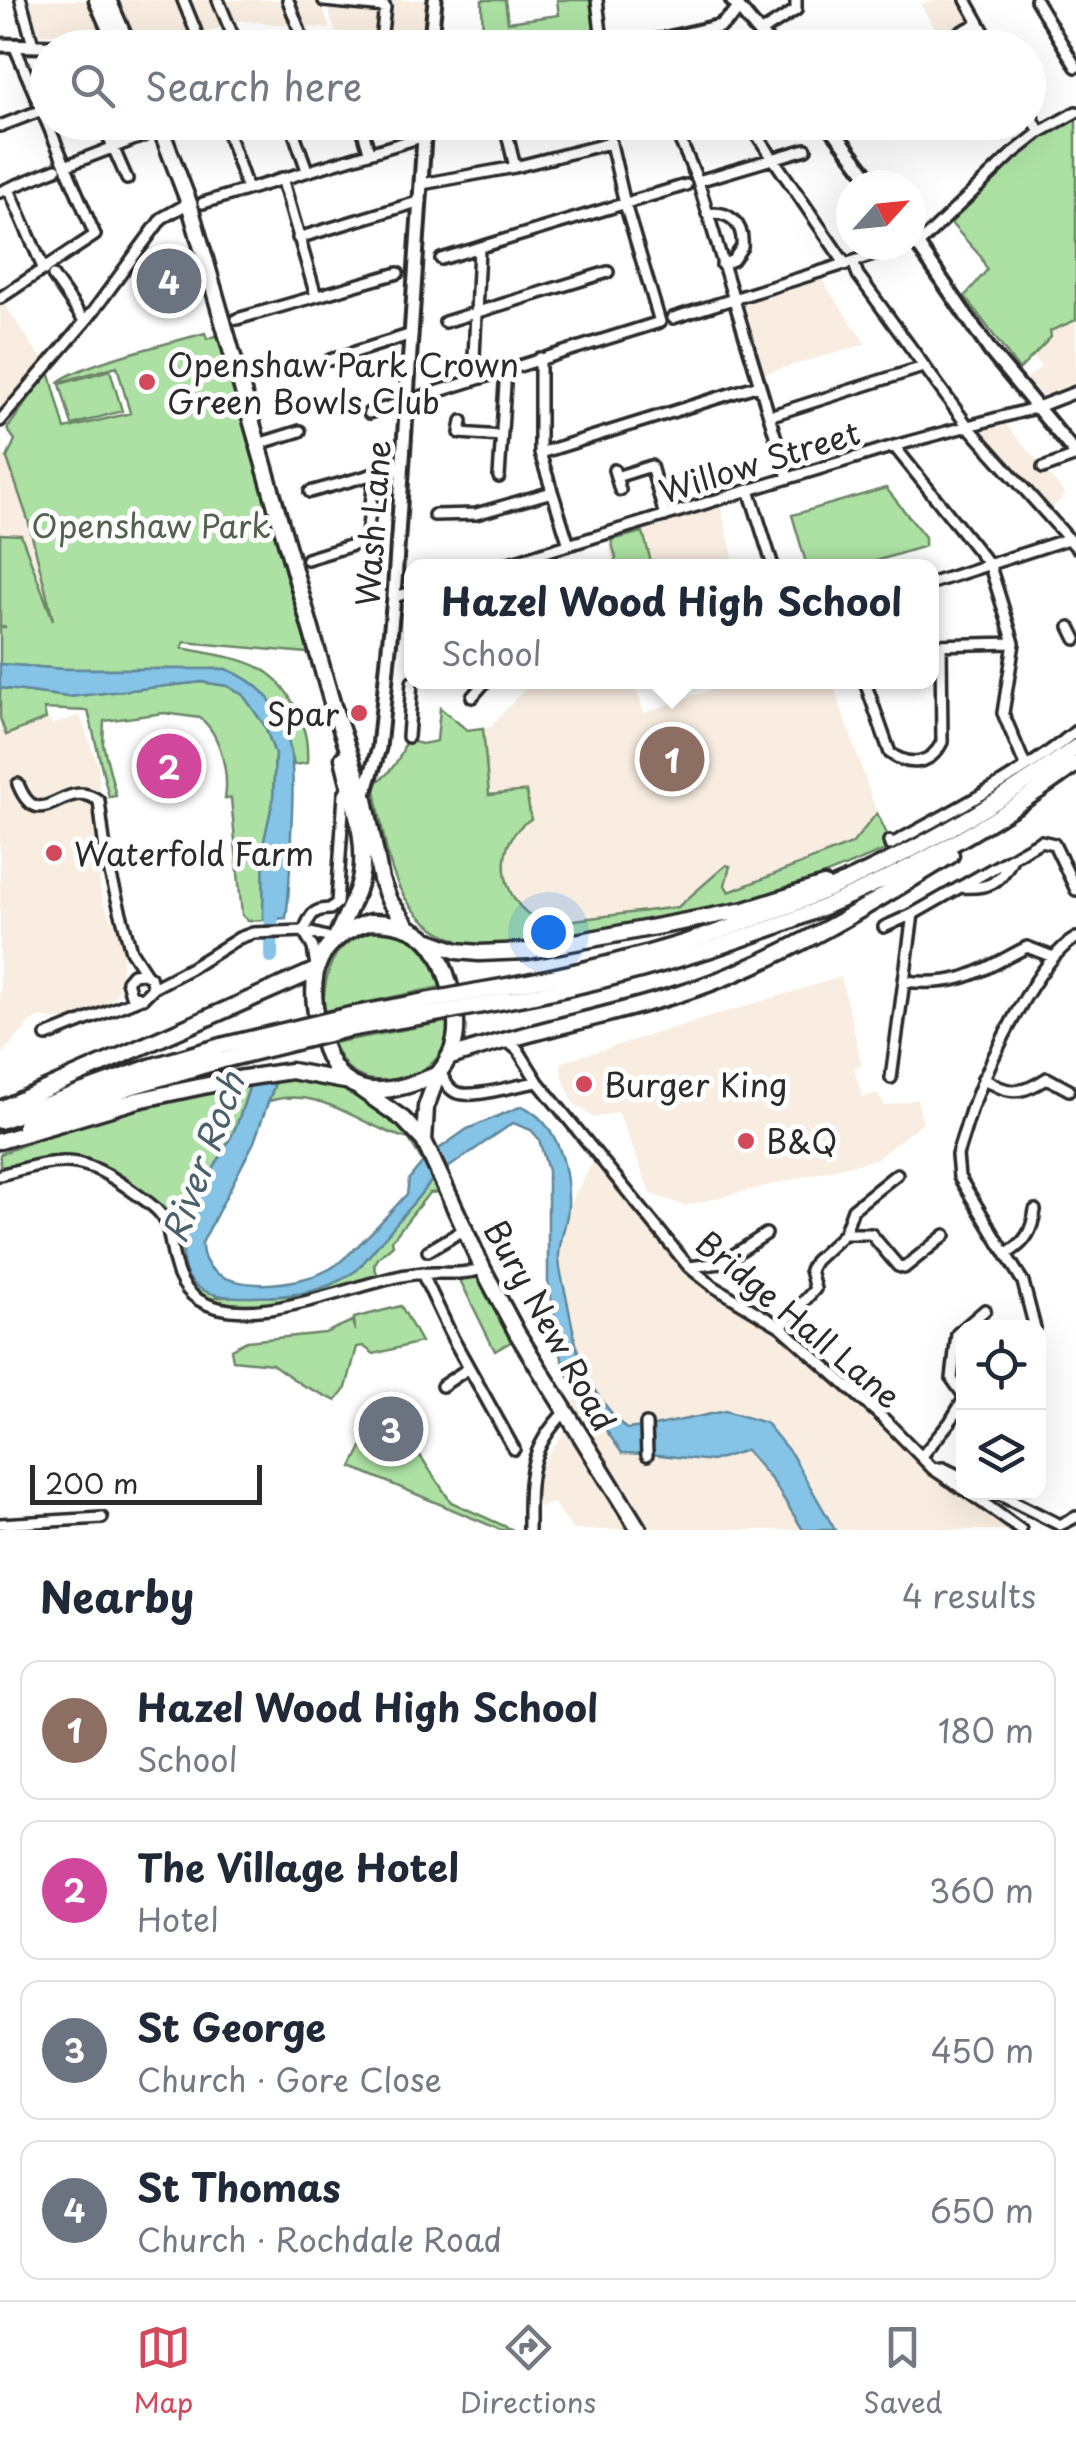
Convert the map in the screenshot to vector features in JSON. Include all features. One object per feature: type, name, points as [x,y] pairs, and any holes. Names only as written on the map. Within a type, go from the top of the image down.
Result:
[{"type":"highway","points":[[97,0],[110,30]]},
{"type":"highway","points":[[108,0],[121,30]]},
{"type":"highway","points":[[0,1109],[299,979],[315,968],[336,937],[361,873],[352,778],[333,706],[240,382],[196,203],[166,140]]},
{"type":"highway","points":[[480,998],[663,952],[855,881],[988,809],[1076,747]]},
{"type":"highway","points":[[0,1139],[138,1100],[291,1071],[352,1084],[404,1087],[472,1050],[620,1012],[702,986],[785,951],[891,892],[989,830],[1076,764]]},
{"type":"highway","points":[[352,778],[364,799],[381,880],[389,900],[409,928]]},
{"type":"highway","points":[[0,1121],[150,1067],[347,1023],[480,998],[611,980],[709,952],[779,927],[896,875],[1024,801]]},
{"type":"highway","points":[[336,937],[370,922],[390,922],[457,951],[528,951],[745,910],[830,883],[908,851]]},
{"type":"highway","points":[[427,1147],[426,1108],[455,1042],[456,1020],[446,972],[428,940]]},
{"type":"highway","points":[[315,968],[313,1002],[323,1051],[332,1068],[352,1084]]},
{"type":"highway","points":[[0,1139],[89,1101],[222,1053]]},
{"type":"highway","name":"Bury New Road","points":[[352,1084],[403,1119],[427,1147],[483,1270],[639,1530]]},
{"type":"main road","points":[[432,30],[435,0]]},
{"type":"main road","points":[[701,30],[723,24],[735,5],[759,30]]},
{"type":"main road","points":[[0,45],[30,45]]},
{"type":"main road","name":"Wash Lane","points":[[364,799],[379,748],[394,597],[424,140]]},
{"type":"main road","points":[[841,140],[864,170]]},
{"type":"main road","points":[[925,260],[1035,408],[1076,455]]},
{"type":"main road","points":[[352,778],[379,748]]},
{"type":"street","points":[[20,0],[30,35]]},
{"type":"street","points":[[183,0],[195,30]]},
{"type":"street","points":[[218,0],[230,30]]},
{"type":"street","points":[[288,0],[299,30]]},
{"type":"street","points":[[597,0],[601,30]]},
{"type":"street","points":[[966,0],[983,30]]},
{"type":"street","points":[[1036,0],[1076,66]]},
{"type":"street","points":[[324,1],[384,8],[382,30]]},
{"type":"street","points":[[764,30],[796,5]]},
{"type":"street","points":[[965,30],[979,23]]},
{"type":"street","points":[[14,45],[30,82]]},
{"type":"street","points":[[1046,129],[1076,112]]},
{"type":"street","points":[[0,126],[30,115]]},
{"type":"street","points":[[0,298],[48,273],[95,236],[61,168],[52,140]]},
{"type":"street","points":[[110,140],[127,179]]},
{"type":"street","points":[[84,322],[48,273],[4,190],[133,140]]},
{"type":"street","points":[[230,140],[247,188]]},
{"type":"street","points":[[296,140],[307,170]]},
{"type":"street","points":[[366,140],[369,151]]},
{"type":"street","points":[[0,421],[84,322],[162,218],[196,203],[397,140]]},
{"type":"street","points":[[508,140],[515,167]]},
{"type":"street","points":[[369,413],[660,322],[609,140]]},
{"type":"street","points":[[680,140],[698,181],[788,478]]},
{"type":"street","points":[[760,140],[968,425],[1072,543],[939,581]]},
{"type":"street","points":[[926,230],[1030,140]]},
{"type":"street","points":[[422,184],[515,167],[610,143]]},
{"type":"street","points":[[698,181],[806,149]]},
{"type":"street","points":[[282,178],[316,296]]},
{"type":"street","points":[[442,258],[686,185]]},
{"type":"street","points":[[298,238],[420,201]]},
{"type":"street","points":[[707,214],[718,212],[731,217],[740,228],[742,247],[733,260],[722,265]]},
{"type":"street","points":[[473,379],[479,248]]},
{"type":"street","points":[[674,318],[859,260]]},
{"type":"street","points":[[445,322],[608,272]]},
{"type":"street","points":[[237,320],[398,273]]},
{"type":"street","points":[[330,360],[412,334]]},
{"type":"street","points":[[540,358],[540,453],[570,545]]},
{"type":"street","points":[[769,416],[923,366]]},
{"type":"street","points":[[240,382],[297,367]]},
{"type":"street","points":[[499,477],[506,369]]},
{"type":"street","points":[[540,453],[759,386]]},
{"type":"street","name":"Willow Street","points":[[526,559],[894,446],[1035,408],[1076,392]]},
{"type":"street","points":[[462,421],[460,433],[501,436]]},
{"type":"street","points":[[258,444],[300,432]]},
{"type":"street","points":[[894,446],[990,566],[1014,642],[1003,714],[1025,765]]},
{"type":"street","points":[[1042,468],[1076,455]]},
{"type":"street","points":[[310,492],[403,466]]},
{"type":"street","points":[[620,490],[615,474],[651,466],[666,516]]},
{"type":"street","points":[[307,559],[366,541],[375,474]]},
{"type":"street","points":[[750,490],[771,559]]},
{"type":"street","points":[[434,515],[476,514],[552,492]]},
{"type":"street","points":[[394,597],[404,594]]},
{"type":"street","points":[[1070,626],[1076,638]]},
{"type":"street","points":[[939,645],[1014,642]]},
{"type":"street","points":[[867,689],[890,753],[910,763],[923,762],[942,742],[939,684]]},
{"type":"street","points":[[408,737],[411,689]]},
{"type":"street","points":[[472,697],[479,689]]},
{"type":"street","points":[[888,841],[890,845],[988,791],[1052,751],[1076,731]]},
{"type":"street","points":[[300,931],[310,914],[337,903],[344,794],[352,778]]},
{"type":"street","points":[[18,784],[31,808],[80,793],[99,800],[106,858],[131,951],[153,988]]},
{"type":"street","points":[[884,927],[1042,841],[1054,844],[1076,890]]},
{"type":"street","points":[[891,1078],[913,914]]},
{"type":"street","points":[[300,931],[313,948],[315,968]]},
{"type":"street","points":[[110,1008],[148,996],[170,977],[254,933],[300,931],[336,937]]},
{"type":"street","points":[[1033,1320],[1023,1282],[959,1177],[957,1155],[973,1103],[1008,1030],[1053,957],[1076,938]]},
{"type":"street","points":[[904,981],[939,984],[968,977],[1027,947],[1053,957]]},
{"type":"street","points":[[46,1036],[80,1024],[120,1000],[128,982],[131,951]]},
{"type":"street","points":[[128,982],[137,973],[170,977]]},
{"type":"street","points":[[128,982],[131,995],[139,999]]},
{"type":"street","name":"Bridge Hall Lane","points":[[506,1040],[518,1050],[538,1082],[689,1267],[781,1327],[933,1469],[956,1484]]},
{"type":"street","points":[[442,1068],[450,1088],[468,1095],[538,1082]]},
{"type":"street","points":[[984,1078],[1002,1091],[1022,1092],[1047,1078],[1068,1090]]},
{"type":"street","points":[[0,1176],[26,1168],[76,1162],[106,1174],[158,1212],[166,1223],[172,1260],[182,1282],[200,1302],[222,1310],[300,1306],[422,1273],[463,1275],[483,1270]]},
{"type":"street","points":[[781,1327],[815,1289],[810,1270],[814,1261],[844,1234],[854,1209],[897,1174]]},
{"type":"street","points":[[1008,1253],[1022,1245],[1033,1228],[1035,1210]]},
{"type":"street","points":[[428,1251],[465,1229]]},
{"type":"street","points":[[689,1267],[721,1263],[766,1234]]},
{"type":"street","points":[[844,1234],[871,1234],[904,1268],[945,1235]]},
{"type":"street","points":[[422,1273],[514,1449]]},
{"type":"street","points":[[974,1320],[986,1310]]},
{"type":"street","points":[[956,1343],[952,1379],[956,1385]]},
{"type":"street","points":[[442,1386],[469,1368]]},
{"type":"street","points":[[922,1456],[957,1410]]},
{"type":"street","points":[[529,1530],[534,1457],[565,1412]]},
{"type":"street","points":[[646,1424],[647,1455]]},
{"type":"street","points":[[933,1469],[943,1468],[956,1474]]},
{"type":"street","name":"Bridge Hall Lane","points":[[979,1500],[1021,1530]]},
{"type":"street","points":[[1010,1500],[1060,1525],[1076,1517]]},
{"type":"street","points":[[0,1524],[102,1518]]},
{"type":"shaded area","points":[[28,0],[93,0],[104,30],[36,30]]},
{"type":"shaded area","points":[[118,0],[213,0],[224,26],[213,30],[130,30]]},
{"type":"shaded area","points":[[223,0],[320,0],[330,29],[231,20]]},
{"type":"shaded area","points":[[325,0],[430,0],[426,30],[335,30]]},
{"type":"shaded area","points":[[959,0],[971,22],[954,30],[936,30],[920,4]]},
{"type":"shaded area","points":[[819,276],[866,344],[763,374],[742,301]]},
{"type":"shaded area","points":[[3,302],[43,361],[0,411],[0,304]]},
{"type":"shaded area","points":[[1076,320],[1076,400],[1070,389],[1041,397],[1024,380],[1041,367],[1031,354],[1051,337],[1050,331]]},
{"type":"shaded area","points":[[1003,421],[1066,495],[1050,509],[981,429]]},
{"type":"shaded area","points":[[0,451],[7,458],[28,520],[56,631],[0,627]]},
{"type":"shaded area","points":[[721,507],[733,559],[612,559],[608,539]]},
{"type":"shaded area","points":[[525,689],[636,689],[644,713],[712,689],[835,689],[877,813],[852,844],[690,905],[550,923],[536,921],[519,905],[505,877],[504,858],[526,791],[489,795],[483,728],[491,726]]},
{"type":"shaded area","points":[[80,715],[99,768],[100,889],[119,933],[123,951],[121,977],[116,996],[107,1003],[67,1021],[40,1017],[0,1056],[0,718],[7,735],[49,720],[52,725]]},
{"type":"shaded area","points":[[841,977],[862,1065],[854,1068],[862,1097],[877,1093],[885,1106],[917,1099],[923,1122],[876,1159],[685,1206],[651,1194],[618,1112],[594,1118],[573,1103],[561,1073],[562,1062]]},
{"type":"shaded area","points":[[594,1161],[687,1275],[785,1335],[894,1435],[932,1477],[956,1492],[956,1500],[968,1500],[1016,1530],[835,1530],[792,1455],[659,1425],[626,1429],[605,1407],[581,1369],[559,1258],[568,1206]]},
{"type":"shaded area","points":[[582,1399],[622,1453],[712,1461],[746,1450],[774,1483],[803,1530],[573,1530],[553,1503],[540,1507],[536,1502],[539,1467],[568,1427],[565,1402]]},
{"type":"green space","points":[[482,0],[505,0],[508,22],[559,15],[557,0],[595,0],[599,30],[483,30]]},
{"type":"green space","points":[[1076,112],[1076,320],[1050,331],[1051,337],[1019,370],[965,296],[987,270],[981,257],[949,221],[1012,154],[1033,140],[1046,140],[1046,132]]},
{"type":"green space","name":"Openshaw Park","points":[[205,333],[207,339],[218,335],[308,653],[184,642],[182,648],[253,664],[278,682],[301,722],[307,763],[294,765],[286,734],[265,695],[226,669],[64,669],[0,664],[0,627],[6,627],[0,625],[0,534],[21,535],[53,620],[28,520],[7,458],[15,440],[7,429],[49,371],[65,429],[130,413],[117,366],[57,383],[105,361]]},
{"type":"green space","name":"Openshaw Park Crown Green Bowls Club","points":[[110,370],[122,411],[72,425],[60,384]]},
{"type":"green space","points":[[886,488],[925,537],[925,546],[882,559],[805,559],[792,515]]},
{"type":"green space","points":[[643,532],[650,559],[616,559],[611,540]]},
{"type":"green space","points":[[202,682],[227,686],[243,695],[265,726],[275,754],[273,800],[264,841],[263,920],[248,921],[242,915],[231,798],[225,799],[226,778],[218,744],[200,718],[164,713],[104,721],[103,744],[116,796],[109,797],[88,711],[44,709],[46,719],[6,735],[0,718],[0,688],[68,697]]},
{"type":"green space","points":[[440,708],[467,730],[483,728],[489,795],[526,791],[531,819],[517,830],[508,845],[506,878],[511,894],[534,918],[550,923],[678,907],[726,865],[730,866],[725,885],[729,892],[852,844],[877,813],[886,832],[888,849],[783,892],[727,908],[557,940],[457,945],[458,941],[435,929],[405,898],[389,859],[375,790],[399,757],[405,740],[422,744],[437,741]]},
{"type":"green space","points":[[375,930],[400,934],[418,945],[431,963],[440,987],[322,1012],[333,960],[348,943]]},
{"type":"green space","points":[[450,1021],[437,1058],[419,1072],[395,1079],[370,1080],[359,1076],[345,1064],[333,1043]]},
{"type":"green space","points":[[277,1077],[309,1078],[359,1097],[391,1119],[417,1145],[426,1158],[423,1162],[409,1139],[324,1103],[306,1098],[269,1101]]},
{"type":"green space","points":[[251,1082],[236,1127],[182,1237],[216,1297],[295,1296],[357,1270],[434,1178],[440,1192],[429,1193],[392,1240],[393,1245],[379,1257],[374,1265],[378,1277],[325,1294],[263,1307],[234,1307],[208,1300],[189,1284],[177,1257],[172,1219],[124,1181],[82,1160],[17,1168],[0,1166],[0,1154],[62,1132],[155,1104]]},
{"type":"green space","points":[[482,1276],[514,1340],[495,1351],[460,1280]]},
{"type":"green space","points":[[401,1306],[421,1342],[374,1354],[363,1346],[357,1347],[346,1388],[336,1401],[302,1385],[272,1364],[233,1360],[231,1349],[247,1341],[325,1333],[352,1321],[355,1331],[354,1318]]},
{"type":"green space","points":[[374,1423],[387,1448],[415,1448],[451,1502],[513,1530],[501,1530],[352,1467]]},
{"type":"water","points":[[0,664],[64,669],[226,669],[250,682],[268,698],[280,717],[292,760],[286,918],[263,920],[264,841],[273,800],[275,754],[265,726],[243,695],[227,686],[202,682],[68,697],[0,688]]},
{"type":"water","points":[[277,1077],[254,1142],[202,1243],[206,1261],[218,1274],[257,1284],[321,1273],[355,1249],[407,1194],[409,1179],[426,1158],[434,1178],[357,1270],[343,1279],[315,1290],[286,1295],[240,1297],[207,1292],[189,1278],[183,1258],[186,1233],[195,1206],[236,1127],[251,1082]]},
{"type":"water","points":[[522,1106],[545,1123],[563,1161],[568,1205],[559,1259],[580,1358],[600,1399],[626,1429],[645,1427],[646,1454],[622,1453],[564,1370],[548,1282],[548,1171],[539,1139],[531,1130],[513,1123],[445,1170],[436,1151],[467,1129]]},
{"type":"water","points":[[725,1411],[766,1423],[792,1455],[835,1530],[803,1530],[774,1483],[746,1450],[712,1461],[650,1454],[649,1427]]},
{"type":"waterway","name":"River Roch","points":[[271,957],[272,903]]},
{"type":"place","name":"St Thomas","points":[[169,281]]},
{"type":"place","name":"Openshaw Park Crown Green Bowls Club","points":[[147,382]]},
{"type":"place","name":"Spar","points":[[359,713]]},
{"type":"place","name":"Hazel Wood High School","points":[[672,759]]},
{"type":"place","name":"The Village Hotel","points":[[169,766]]},
{"type":"place","name":"Waterfold Farm","points":[[54,853]]},
{"type":"place","name":"Burger King","points":[[584,1084]]},
{"type":"place","name":"B&Q","points":[[746,1141]]},
{"type":"place","name":"St George","points":[[391,1429]]}]
